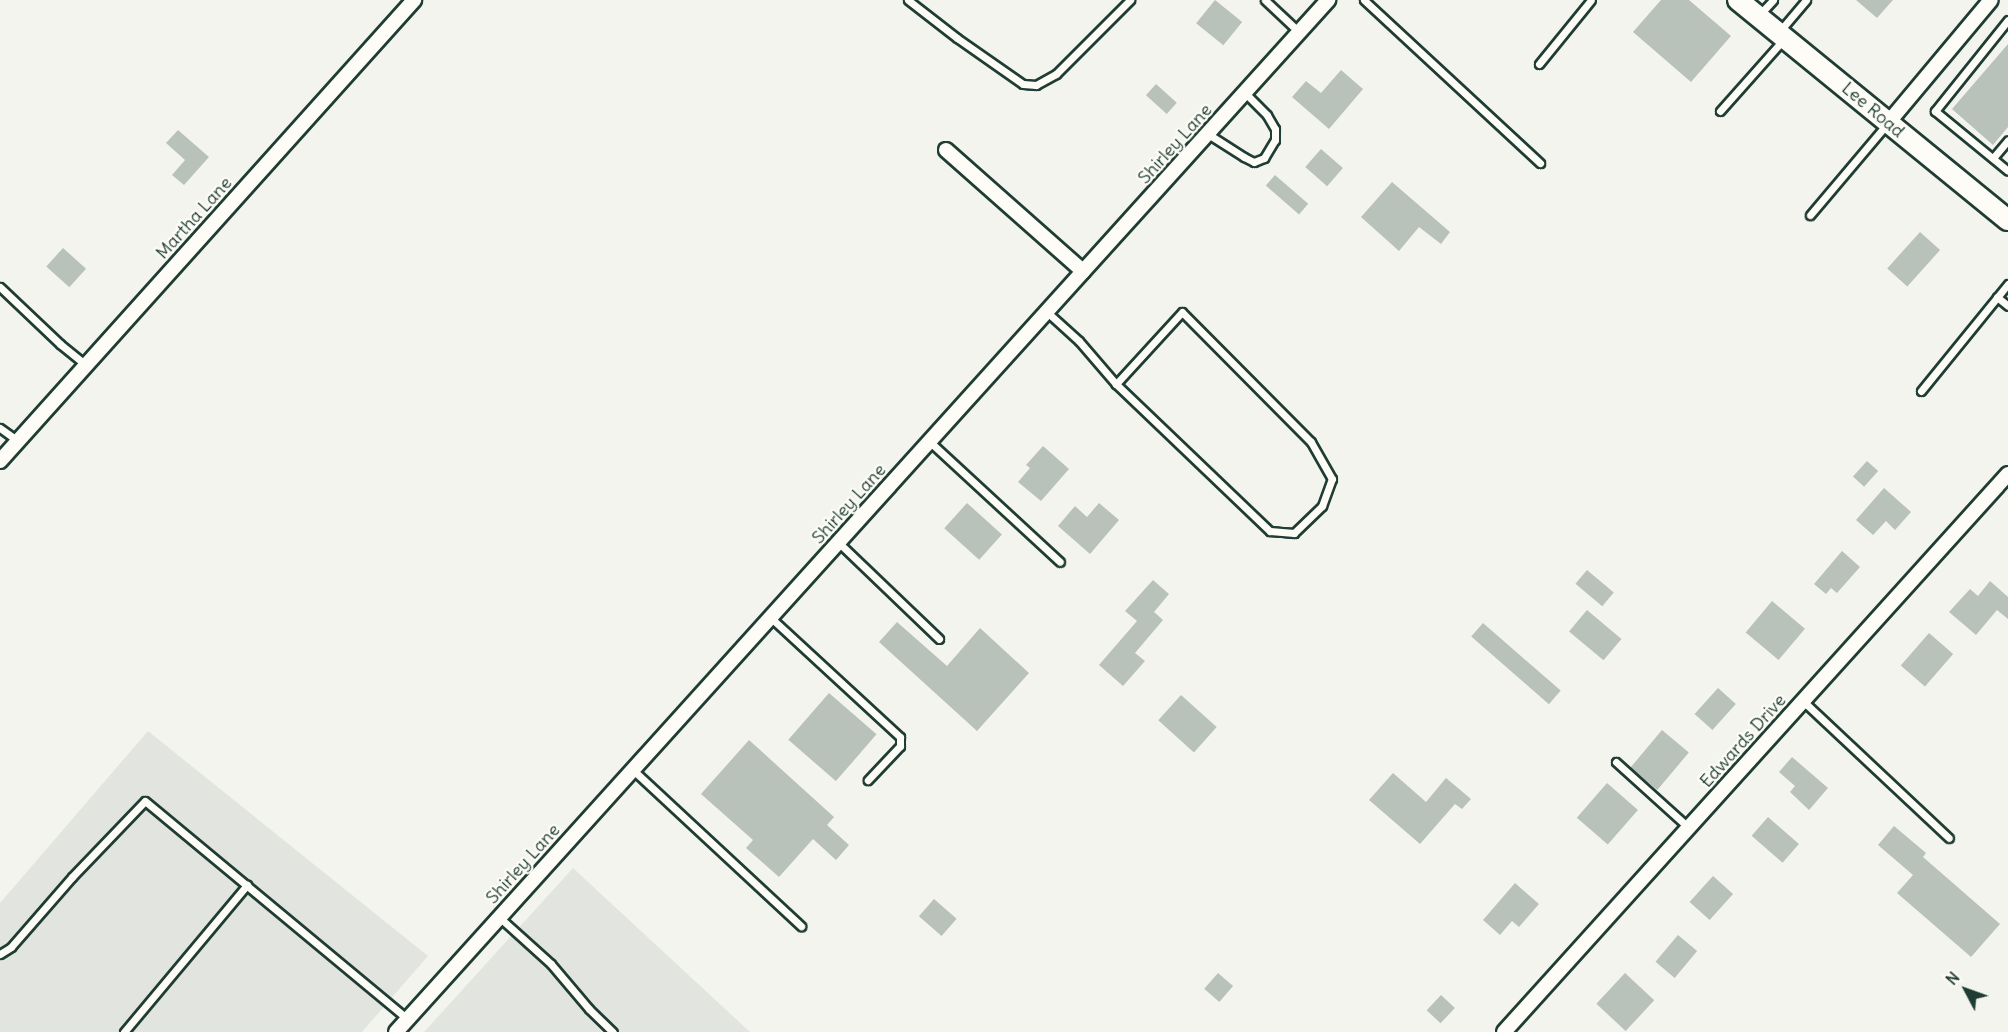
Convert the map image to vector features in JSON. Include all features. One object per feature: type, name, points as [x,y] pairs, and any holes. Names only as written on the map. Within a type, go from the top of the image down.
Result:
[{"type":"main road","name":"Lee Road","points":[[1738,0],[2008,220]]},
{"type":"street","name":"Martha Lane","points":[[0,460],[414,0]]},
{"type":"street","name":"Shirley Lane","points":[[396,1032],[1328,0]]},
{"type":"street","points":[[1888,123],[1991,0]]},
{"type":"street","points":[[946,150],[1083,271]]},
{"type":"street","name":"Edwards Drive","points":[[1504,1032],[2008,474]]},
{"type":"lane","points":[[908,0],[1023,84],[1036,85],[1056,74],[1130,0]]},
{"type":"lane","points":[[1265,0],[1299,32]]},
{"type":"lane","points":[[1364,0],[1540,163]]},
{"type":"lane","points":[[1539,64],[1590,0]]},
{"type":"lane","points":[[1758,16],[1773,0]]},
{"type":"lane","points":[[1720,111],[1782,35],[1806,0]]},
{"type":"lane","points":[[2008,20],[1935,111],[2008,171]]},
{"type":"lane","points":[[1208,134],[1254,162],[1264,158],[1275,140],[1275,129],[1267,115],[1245,93]]},
{"type":"lane","points":[[1810,215],[1888,123]]},
{"type":"lane","points":[[1993,158],[2008,140]]},
{"type":"lane","points":[[1922,391],[2008,284]]},
{"type":"lane","points":[[0,287],[60,345],[86,365]]},
{"type":"lane","points":[[1998,297],[2008,306]]},
{"type":"lane","points":[[1047,312],[1079,341],[1116,384],[1270,531],[1294,533],[1322,506],[1332,479],[1311,442],[1182,312],[1116,384]]},
{"type":"lane","points":[[0,428],[18,441]]},
{"type":"lane","points":[[930,441],[1060,562]]},
{"type":"lane","points":[[838,542],[939,639]]},
{"type":"lane","points":[[770,617],[900,737],[900,746],[868,780]]},
{"type":"lane","points":[[1803,701],[1949,838]]},
{"type":"lane","points":[[1616,762],[1689,828]]},
{"type":"lane","points":[[632,769],[801,926]]},
{"type":"lane","points":[[0,954],[11,947],[72,877],[145,801],[408,1019]]},
{"type":"lane","points":[[124,1032],[247,885]]},
{"type":"lane","points":[[499,917],[551,964],[589,1009],[613,1032]]},
{"type":"shaded area","points":[[148,731],[428,956],[362,1032],[0,1032],[0,903]]},
{"type":"shaded area","points":[[573,868],[750,1032],[424,1032]]},
{"type":"building","points":[[1215,0],[1242,22],[1223,45],[1196,23]]},
{"type":"building","points":[[1661,0],[1689,0],[1731,36],[1691,82],[1633,32]]},
{"type":"building","points":[[1856,0],[1893,0],[1877,18]]},
{"type":"building","points":[[2008,44],[2008,127],[1993,145],[1952,109]]},
{"type":"building","points":[[1341,70],[1363,89],[1329,129],[1292,97],[1306,81],[1321,93]]},
{"type":"building","points":[[1156,84],[1177,103],[1167,114],[1146,95]]},
{"type":"building","points":[[178,130],[209,157],[184,185],[172,175],[185,160],[166,143]]},
{"type":"building","points":[[1321,149],[1343,168],[1327,186],[1305,167]]},
{"type":"building","points":[[1275,175],[1308,204],[1299,214],[1266,186]]},
{"type":"building","points":[[1392,182],[1450,232],[1441,244],[1419,227],[1399,251],[1361,217]]},
{"type":"building","points":[[1920,232],[1940,250],[1907,286],[1887,268]]},
{"type":"building","points":[[63,248],[86,269],[69,287],[46,267]]},
{"type":"building","points":[[1043,446],[1069,469],[1041,501],[1018,482],[1030,468],[1026,465]]},
{"type":"building","points":[[1867,461],[1878,471],[1864,487],[1853,477]]},
{"type":"building","points":[[1884,488],[1911,512],[1895,530],[1886,521],[1873,535],[1856,520]]},
{"type":"building","points":[[967,503],[1002,534],[979,560],[944,528]]},
{"type":"building","points":[[1099,503],[1119,520],[1090,554],[1058,526],[1075,506],[1087,517]]},
{"type":"building","points":[[1842,551],[1860,567],[1837,593],[1831,588],[1826,594],[1814,584]]},
{"type":"building","points":[[1587,570],[1614,592],[1602,606],[1575,584]]},
{"type":"building","points":[[1153,580],[1169,594],[1154,612],[1163,620],[1135,653],[1145,661],[1123,686],[1099,665],[1137,621],[1125,611]]},
{"type":"building","points":[[1990,581],[2008,597],[2008,619],[1997,610],[1976,635],[1949,612],[1970,589],[1978,596]]},
{"type":"building","points":[[1772,601],[1805,629],[1779,660],[1746,632]]},
{"type":"building","points":[[1587,610],[1621,639],[1603,660],[1569,631]]},
{"type":"building","points":[[897,622],[947,666],[980,628],[1029,673],[977,731],[879,642]]},
{"type":"building","points":[[1483,623],[1561,691],[1549,704],[1471,637]]},
{"type":"building","points":[[1929,633],[1953,654],[1925,686],[1901,665]]},
{"type":"building","points":[[1718,688],[1736,704],[1712,730],[1695,714]]},
{"type":"building","points":[[829,693],[877,734],[836,781],[788,740]]},
{"type":"building","points":[[1181,695],[1217,727],[1194,752],[1158,720]]},
{"type":"building","points":[[1662,730],[1689,752],[1657,790],[1631,768]]},
{"type":"building","points":[[749,740],[834,817],[827,825],[849,845],[836,860],[813,839],[779,877],[746,848],[753,840],[701,794]]},
{"type":"building","points":[[1792,757],[1828,788],[1809,810],[1790,792],[1795,786],[1779,772]]},
{"type":"building","points":[[1393,773],[1426,802],[1446,778],[1471,799],[1462,809],[1455,804],[1420,844],[1369,800]]},
{"type":"building","points":[[1607,783],[1638,810],[1608,845],[1577,818]]},
{"type":"building","points":[[1768,817],[1799,844],[1783,863],[1752,836]]},
{"type":"building","points":[[1894,826],[1926,853],[1923,857],[2000,924],[1971,957],[1897,893],[1913,875],[1878,845]]},
{"type":"building","points":[[1713,876],[1733,894],[1710,920],[1690,902]]},
{"type":"building","points":[[1515,883],[1539,904],[1519,927],[1512,921],[1500,935],[1483,920]]},
{"type":"building","points":[[934,899],[957,919],[942,936],[919,916]]},
{"type":"building","points":[[1678,935],[1697,951],[1675,978],[1656,962]]},
{"type":"building","points":[[1218,973],[1233,986],[1219,1002],[1204,989]]},
{"type":"building","points":[[1625,973],[1654,1000],[1626,1031],[1596,1004]]},
{"type":"building","points":[[1441,995],[1455,1008],[1441,1023],[1427,1010]]}]
